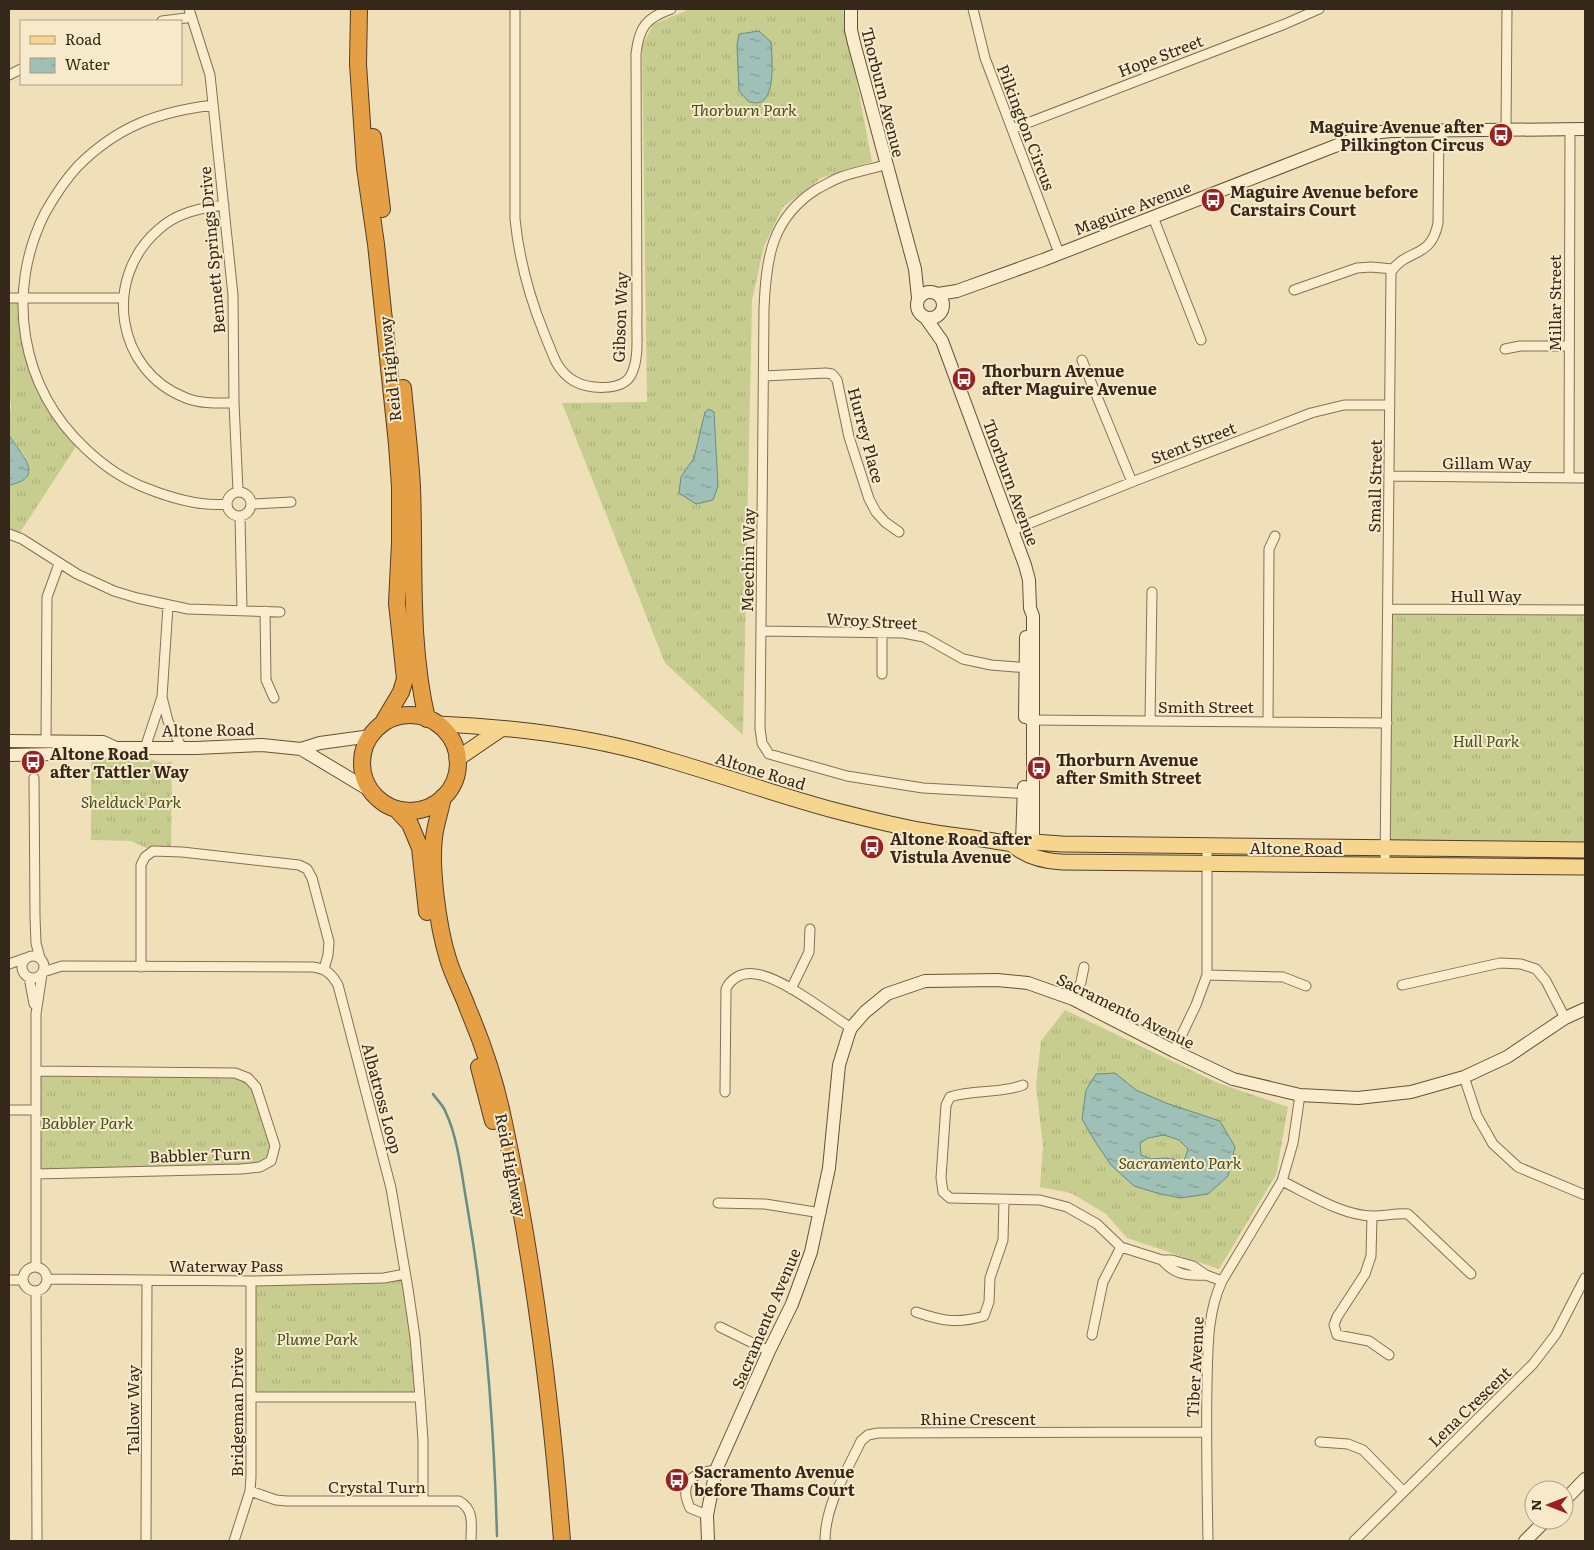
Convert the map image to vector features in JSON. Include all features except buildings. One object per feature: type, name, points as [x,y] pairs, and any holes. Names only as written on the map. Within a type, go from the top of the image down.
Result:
[{"type":"highway","name":"Reid Highway","points":[[359,9],[358,64],[364,160],[376,244],[400,486],[397,603],[405,679],[401,692],[382,724]]},
{"type":"highway","name":"Reid Highway","points":[[370,9],[371,117],[387,241],[409,444],[412,487],[415,639],[420,689],[432,722]]},
{"type":"highway","points":[[406,716],[432,722],[449,736],[457,759],[456,776],[444,798],[422,810],[397,810],[382,803],[371,791],[366,784],[362,768],[364,751],[371,736],[382,724],[406,716]]},
{"type":"highway","name":"Reid Highway","points":[[444,798],[434,832],[436,897],[440,926],[448,960],[488,1060],[497,1090],[514,1173],[528,1248],[544,1356],[562,1541]]},
{"type":"highway","name":"Reid Highway","points":[[397,810],[410,824],[420,848],[428,921],[435,953],[463,1021],[478,1064],[493,1122],[518,1252],[533,1357],[551,1541]]},
{"type":"main road","name":"Altone Road","points":[[432,722],[554,734],[664,758],[822,807],[887,823],[914,829],[1022,843],[1585,850]]},
{"type":"main road","points":[[457,759],[501,729]]},
{"type":"main road","name":"Altone Road","points":[[1022,843],[1017,849],[1050,861],[1585,867]]},
{"type":"street","name":"Gibson Way","points":[[516,9],[515,218],[525,278],[533,306],[556,362],[565,375],[574,382],[586,386],[600,387],[621,384],[630,376],[634,365],[637,314],[637,41],[647,22],[657,14],[671,9]]},
{"type":"street","name":"Thorburn Avenue","points":[[851,9],[850,30],[915,269],[918,309],[942,341],[1027,572],[1030,608],[1026,616],[1030,668],[1028,794],[1022,843]]},
{"type":"street","name":"Pilkington Circus","points":[[974,9],[984,58],[1059,253]]},
{"type":"street","name":"Hope Street","points":[[1012,129],[1285,24],[1319,9]]},
{"type":"street","points":[[1506,129],[1507,9]]},
{"type":"street","points":[[170,20],[186,18],[190,12]]},
{"type":"street","name":"Bennett Springs Drive","points":[[190,12],[210,75],[224,204],[233,295],[234,403],[238,491]]},
{"type":"street","points":[[213,105],[180,109],[134,125],[106,142],[76,168],[56,194],[34,237],[26,269],[23,298],[24,336],[32,367],[51,407],[66,428],[109,470],[134,484],[186,501],[212,506],[227,504]]},
{"type":"street","points":[[1294,290],[1357,268],[1371,266],[1393,269],[1402,260],[1430,244],[1436,233],[1438,223],[1439,129]]},
{"type":"street","name":"Maguire Avenue","points":[[939,301],[957,291],[1372,133],[1391,130],[1439,129],[1585,129]]},
{"type":"street","name":"Millar Street","points":[[1569,478],[1570,129]]},
{"type":"street","name":"Meechin Way","points":[[886,165],[840,177],[807,196],[794,207],[784,221],[772,242],[767,264],[764,309],[760,728],[762,743],[769,754],[847,776],[923,788],[1028,794]]},
{"type":"street","points":[[224,204],[191,211],[177,217],[156,231],[141,248],[134,260],[123,298],[125,330],[138,360],[154,378],[172,392],[187,399],[203,403],[234,403]]},
{"type":"street","points":[[1153,217],[1201,340]]},
{"type":"street","name":"Thorburn Avenue","points":[[915,269],[939,301],[942,341]]},
{"type":"street","name":"Small Street","points":[[1385,866],[1391,282],[1393,269]]},
{"type":"street","points":[[918,298],[923,293],[939,301],[932,318],[925,317]]},
{"type":"street","points":[[9,298],[123,298]]},
{"type":"street","points":[[1505,350],[1520,346],[1568,346]]},
{"type":"street","points":[[1082,360],[1132,482]]},
{"type":"street","name":"Hurrey Place","points":[[764,376],[826,373],[835,377],[849,437],[870,499],[880,517],[899,532]]},
{"type":"street","name":"Stent Street","points":[[1013,530],[1311,413],[1344,405],[1390,406]]},
{"type":"street","name":"Gillam Way","points":[[1389,476],[1585,478]]},
{"type":"street","points":[[238,491],[246,493],[252,504],[248,512],[240,516],[231,513],[227,504],[230,496],[238,491]]},
{"type":"street","points":[[252,504],[291,502]]},
{"type":"street","points":[[240,516],[242,610]]},
{"type":"street","points":[[9,534],[22,539],[76,574],[114,591],[168,606],[188,609],[280,612]]},
{"type":"street","points":[[1268,722],[1269,549],[1275,536]]},
{"type":"street","points":[[46,741],[47,597],[59,564]]},
{"type":"street","points":[[1150,721],[1152,592]]},
{"type":"street","points":[[145,748],[162,697],[168,606]]},
{"type":"street","name":"Hull Way","points":[[1388,609],[1585,610]]},
{"type":"street","points":[[265,611],[266,680],[274,698]]},
{"type":"street","name":"Wroy Street","points":[[761,630],[903,633],[924,637],[963,659],[991,665],[1030,668]]},
{"type":"street","points":[[882,633],[882,674]]},
{"type":"street","points":[[162,697],[168,721],[182,748]]},
{"type":"street","name":"Smith Street","points":[[1029,720],[1387,723]]},
{"type":"street","name":"Altone Road","points":[[9,754],[102,753],[116,748],[262,745],[301,749],[320,743],[371,736]]},
{"type":"street","name":"Altone Road","points":[[9,741],[102,742],[116,748]]},
{"type":"street","name":"Altone Road","points":[[301,749],[371,791]]},
{"type":"street","points":[[34,778],[36,943],[44,964],[36,1014],[36,1267]]},
{"type":"street","points":[[1174,1051],[1196,1005],[1207,975],[1208,846]]},
{"type":"street","points":[[9,969],[36,978],[42,973],[62,966],[141,967],[313,967],[324,969],[329,942],[312,878],[307,869],[298,866],[182,852],[153,851],[145,857],[142,865],[141,967]]},
{"type":"street","points":[[35,917],[32,940],[22,966],[27,976],[36,1014]]},
{"type":"street","points":[[791,989],[809,952],[810,929]]},
{"type":"street","points":[[9,964],[35,956],[41,959],[46,958],[62,966]]},
{"type":"street","points":[[1402,984],[1500,962],[1521,964],[1536,969],[1546,981],[1565,1018]]},
{"type":"street","points":[[1073,999],[1081,982],[1084,967]]},
{"type":"street","name":"Albatross Loop","points":[[324,969],[332,974],[338,985],[391,1188],[415,1337],[423,1440],[423,1501]]},
{"type":"street","points":[[725,1092],[726,989],[730,980],[741,975],[754,974],[764,976],[791,989],[851,1028]]},
{"type":"street","points":[[1207,975],[1283,977],[1306,986]]},
{"type":"street","name":"Sacramento Avenue","points":[[708,1541],[707,1515],[716,1470],[792,1304],[812,1252],[829,1168],[839,1065],[851,1028],[865,1012],[887,994],[925,981],[997,980],[1028,983],[1073,999],[1233,1079],[1300,1095],[1358,1098],[1411,1092],[1464,1077],[1507,1057],[1565,1018],[1585,1009]]},
{"type":"street","name":"Babbler Turn","points":[[36,1071],[235,1073],[248,1078],[256,1087],[275,1146],[271,1161],[260,1167],[242,1170],[36,1174]]},
{"type":"street","points":[[1464,1077],[1477,1116],[1493,1144],[1518,1166],[1585,1195]]},
{"type":"street","points":[[1023,1085],[1011,1090],[960,1093],[950,1097],[946,1105],[941,1178],[943,1192],[950,1198],[1040,1200],[1067,1207],[1097,1224],[1121,1247],[1162,1260],[1170,1269],[1188,1276],[1206,1276],[1222,1281]]},
{"type":"street","name":"Tiber Avenue","points":[[1208,1541],[1206,1432],[1208,1329],[1217,1291],[1222,1281],[1282,1181],[1293,1143],[1300,1095]]},
{"type":"street","points":[[9,1110],[36,1110]]},
{"type":"street","points":[[1282,1181],[1338,1209],[1372,1216],[1396,1213],[1408,1214],[1471,1274]]},
{"type":"street","points":[[916,1312],[940,1320],[969,1320],[984,1316],[989,1302],[990,1278],[1003,1240],[1004,1200]]},
{"type":"street","points":[[718,1203],[765,1204],[821,1213]]},
{"type":"street","points":[[1372,1216],[1371,1256],[1365,1274],[1337,1317],[1334,1325],[1337,1335],[1369,1341],[1389,1355]]},
{"type":"street","points":[[1092,1335],[1103,1282],[1121,1247]]},
{"type":"street","points":[[36,1267],[44,1271],[47,1279],[44,1288],[32,1291],[25,1287],[22,1280],[28,1269],[36,1267]]},
{"type":"street","name":"Waterway Pass","points":[[47,1279],[251,1281],[384,1278],[405,1274]]},
{"type":"street","name":"Lena Crescent","points":[[1354,1541],[1533,1364],[1556,1334],[1585,1278]]},
{"type":"street","points":[[9,1280],[22,1280]]},
{"type":"street","name":"Tallow Way","points":[[146,1541],[147,1280]]},
{"type":"street","name":"Bridgeman Drive","points":[[234,1541],[250,1491],[252,1397],[251,1281]]},
{"type":"street","points":[[36,1291],[37,1541]]},
{"type":"street","points":[[720,1327],[769,1351]]},
{"type":"street","points":[[252,1397],[420,1397]]},
{"type":"street","name":"Rhine Crescent","points":[[824,1541],[824,1526],[828,1511],[861,1441],[868,1435],[878,1433],[1206,1432]]},
{"type":"street","points":[[1320,1442],[1348,1444],[1363,1450],[1403,1491]]},
{"type":"street","points":[[707,1515],[690,1508],[685,1497],[686,1486],[692,1477],[701,1472],[716,1470]]},
{"type":"street","points":[[1574,1491],[1585,1479]]},
{"type":"street","name":"Crystal Turn","points":[[250,1491],[276,1500],[286,1501],[459,1501],[467,1506],[471,1515],[471,1541]]},
{"type":"street","points":[[1525,1541],[1536,1530]]},
{"type":"green space","name":"Thorburn Park","points":[[690,9],[843,9],[872,162],[821,178],[783,207],[764,246],[752,300],[743,735],[665,663],[562,403],[647,402],[642,45],[654,24]]},
{"type":"green space","points":[[9,298],[23,298],[32,367],[79,442],[17,537],[9,534],[9,485],[23,479],[28,471],[25,456],[9,435],[11,408],[9,391]]},
{"type":"green space","name":"Hull Park","points":[[1388,609],[1585,610],[1585,850],[1386,849]]},
{"type":"green space","name":"Shelduck Park","points":[[91,754],[140,755],[164,764],[172,761],[171,851],[153,851],[131,841],[91,840]]},
{"type":"green space","name":"Sacramento Park","points":[[1065,1010],[1218,1083],[1288,1107],[1276,1175],[1219,1269],[1127,1238],[1106,1214],[1071,1193],[1040,1187],[1043,1146],[1036,1086],[1041,1041]]},
{"type":"green space","name":"Babbler Park","points":[[36,1071],[235,1073],[248,1078],[275,1146],[271,1161],[260,1167],[36,1174]]},
{"type":"green space","name":"Plume Park","points":[[405,1274],[420,1397],[252,1397],[251,1281]]},
{"type":"water","points":[[759,31],[771,42],[772,73],[768,95],[764,100],[755,103],[749,102],[739,91],[737,45],[739,34]]},
{"type":"water","points":[[709,409],[714,412],[718,486],[713,500],[696,504],[679,493],[681,477],[694,458],[705,412]]},
{"type":"water","points":[[9,435],[24,456],[29,471],[27,477],[21,482],[9,485]]},
{"type":"water","points":[[1115,1073],[1136,1090],[1166,1103],[1220,1121],[1235,1147],[1228,1176],[1208,1194],[1180,1198],[1134,1186],[1111,1165],[1082,1119],[1086,1090],[1096,1074]],"holes":[[[1164,1135],[1179,1140],[1188,1149],[1184,1161],[1166,1158],[1150,1159],[1141,1155],[1140,1143],[1148,1138]]]},
{"type":"waterway","points":[[433,1094],[445,1110],[454,1134],[474,1246],[488,1370],[497,1536]]},
{"type":"place","name":"Maguire Avenue after Pilkington Circus","points":[[1501,135]]},
{"type":"place","name":"Maguire Avenue before Carstairs Court","points":[[1213,200]]},
{"type":"place","name":"Thorburn Avenue after Maguire Avenue","points":[[964,379]]},
{"type":"place","name":"Altone Road after Tattler Way","points":[[33,762]]},
{"type":"place","name":"Thorburn Avenue after Smith Street","points":[[1039,768]]},
{"type":"place","name":"Altone Road after Vistula Avenue","points":[[872,847]]},
{"type":"place","name":"Sacramento Avenue before Thams Court","points":[[677,1480]]}]
